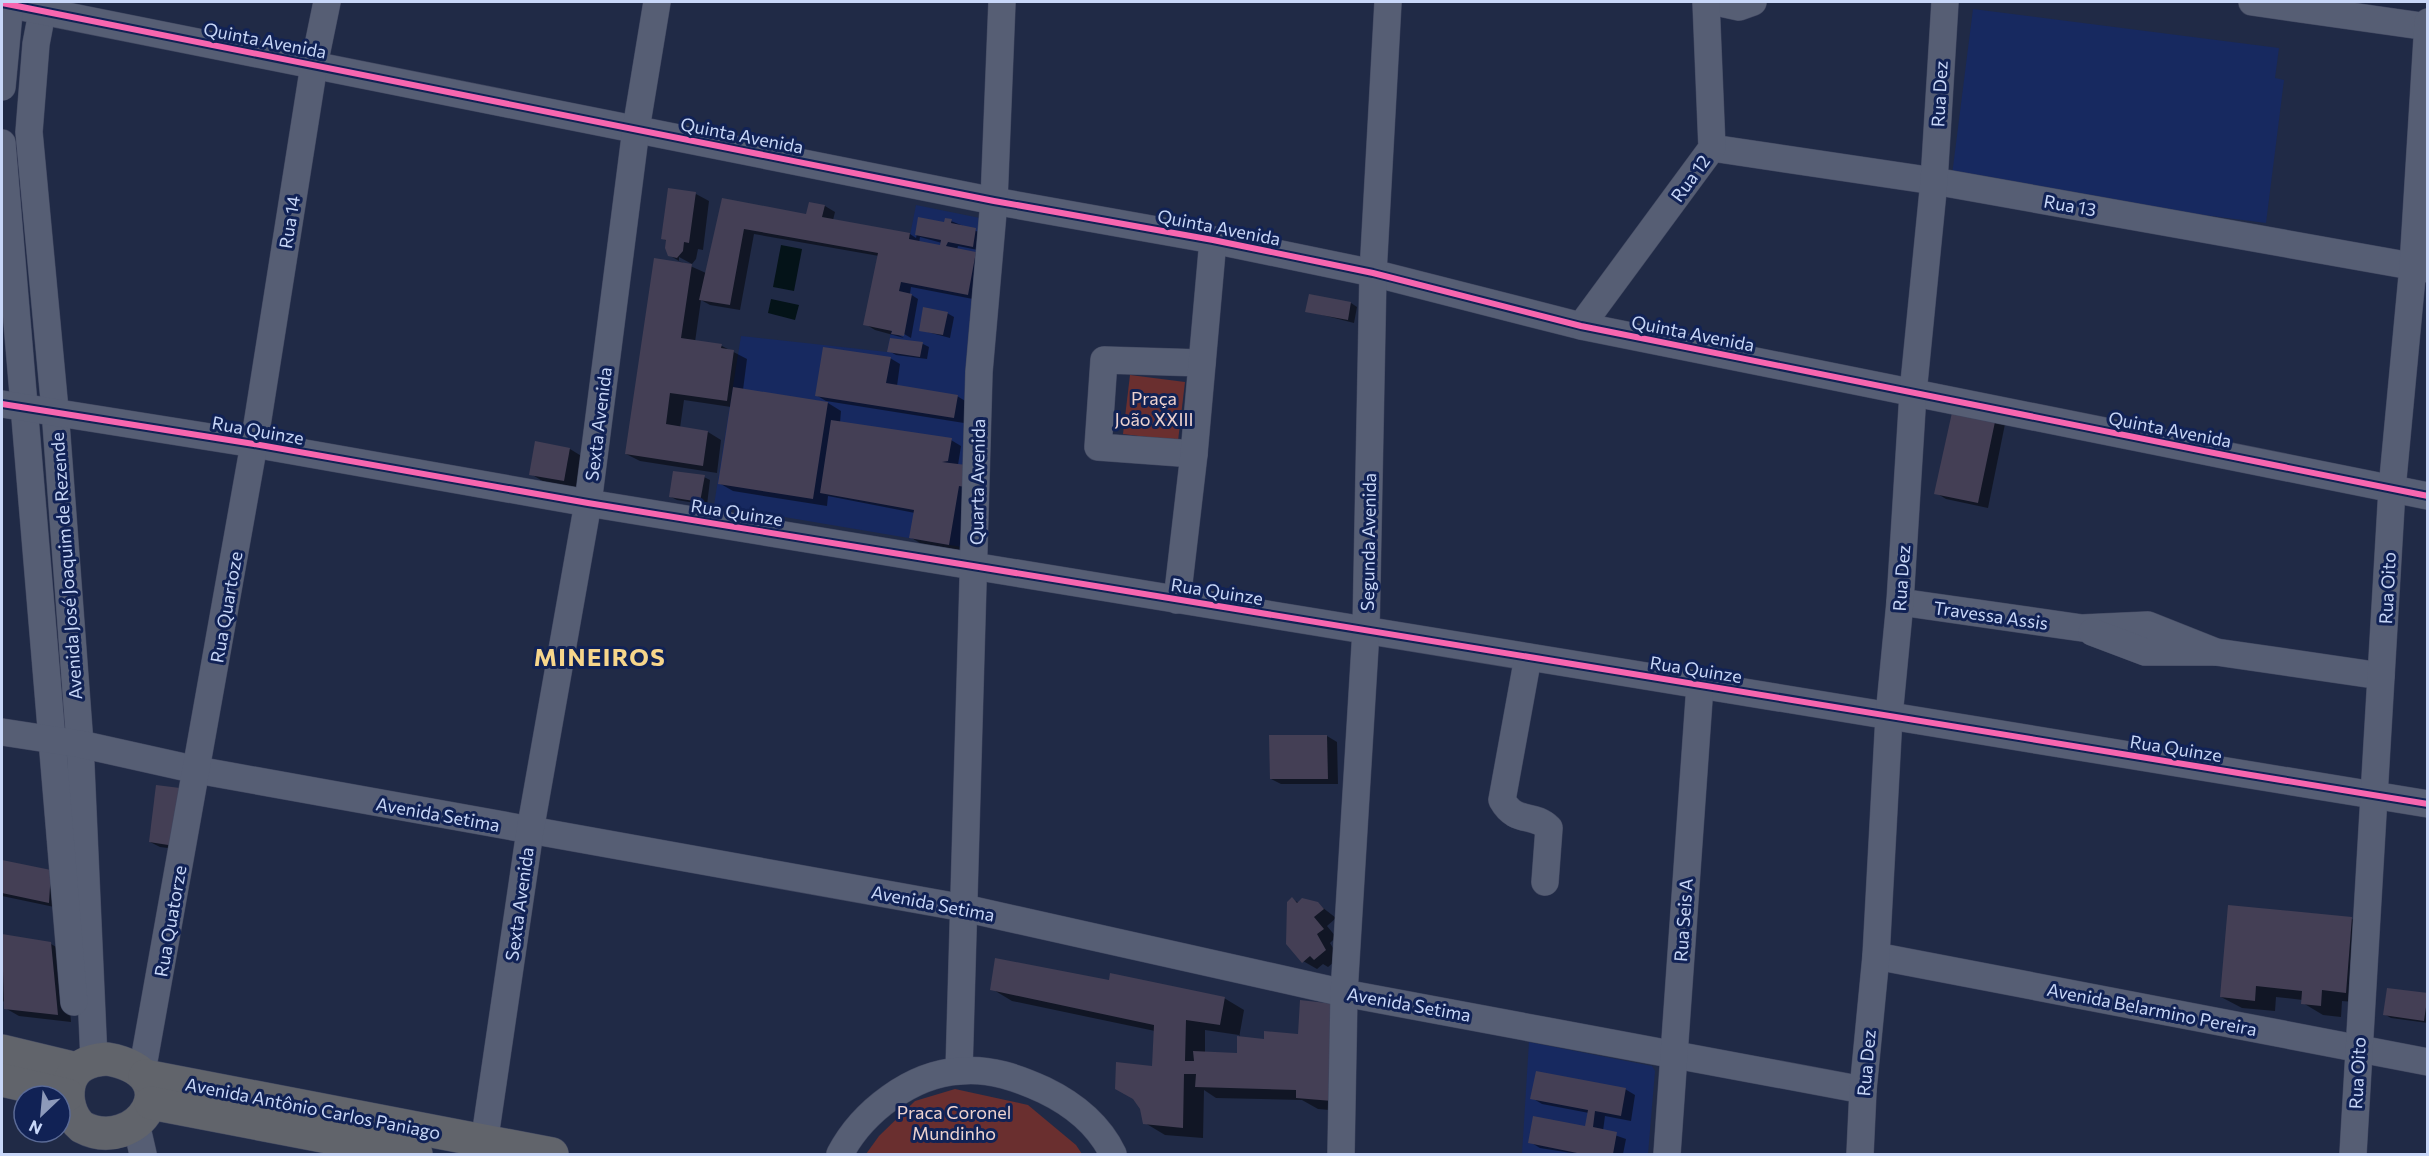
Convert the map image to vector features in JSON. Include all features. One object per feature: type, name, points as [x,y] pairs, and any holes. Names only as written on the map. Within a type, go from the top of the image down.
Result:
[{"type":"main road","points":[[2,1051],[80,1095],[97,1136],[118,1137],[144,1107]]},
{"type":"main road","name":"Avenida Antônio Carlos Paniago","points":[[80,1095],[119,1061],[144,1107],[296,1117],[403,1143],[486,1145],[552,1155]]},
{"type":"main road","points":[[2,1080],[80,1095]]},
{"type":"street","name":"Rua 14","points":[[254,444],[314,65],[327,2]]},
{"type":"street","name":"Sexta Avenida","points":[[486,1145],[530,831],[588,503],[636,129],[657,2]]},
{"type":"street","name":"Quarta Avenida","points":[[959,1071],[980,372],[994,201],[1002,2]]},
{"type":"street","name":"Segunda Avenida","points":[[1341,1155],[1344,993],[1366,630],[1372,273],[1388,2]]},
{"type":"street","name":"Rua 12","points":[[1581,326],[1712,148],[1706,2]]},
{"type":"street","points":[[1716,2],[1739,7],[1753,2]]},
{"type":"street","name":"Rua Dez","points":[[1860,1155],[1863,1090],[1876,956],[1889,716],[1900,602],[1913,393],[1934,182],[1945,2]]},
{"type":"street","points":[[2252,2],[2427,27]]},
{"type":"street","name":"Quinta Avenida","points":[[7,3],[42,7],[314,65],[994,201],[1213,240],[1372,273],[1581,326],[2427,496]]},
{"type":"street","points":[[2,87],[7,3]]},
{"type":"street","name":"Avenida José Joaquim de Rezende","points":[[42,7],[29,132],[55,410],[80,744],[80,1095]]},
{"type":"street","name":"Rua Oito","points":[[2353,1155],[2392,489],[2420,267],[2427,22]]},
{"type":"street","name":"Avenida José Joaquim de Rezende","points":[[2,143],[13,406],[52,742],[80,1095]]},
{"type":"street","name":"Rua 13","points":[[1712,148],[1934,182],[2420,267]]},
{"type":"street","points":[[1177,600],[1194,454],[1213,240]]},
{"type":"street","points":[[1194,454],[1098,447],[1104,360],[1202,363]]},
{"type":"street","name":"Rua Quinze","points":[[13,406],[55,410],[588,503],[2427,804]]},
{"type":"street","name":"Rua Quartoze","points":[[197,770],[254,444]]},
{"type":"street","name":"Travessa Assis","points":[[1900,602],[2082,628],[2145,652],[2216,652],[2381,676]]},
{"type":"street","points":[[1528,657],[1502,800],[1508,810],[1516,816],[1542,821],[1549,828],[1545,882]]},
{"type":"street","name":"Rua Seis A","points":[[1667,1155],[1700,685]]},
{"type":"street","name":"Avenida Setima","points":[[2,732],[52,742],[80,744],[197,770],[530,831],[964,908],[1344,993],[1863,1090]]},
{"type":"street","name":"Rua Quatorze","points":[[144,1107],[197,770]]},
{"type":"street","name":"Avenida Belarmino Pereira","points":[[1876,956],[2427,1062]]},
{"type":"street","points":[[840,1155],[860,1126],[895,1095],[926,1079],[959,1071],[989,1071],[1023,1080],[1055,1095],[1084,1114],[1108,1143],[1113,1155]]},
{"type":"shaded area","points":[[1973,9],[2279,48],[2275,78],[2284,80],[2266,223],[1951,183]]},
{"type":"shaded area","points":[[916,205],[980,218],[962,547],[714,505],[741,336],[887,352]]},
{"type":"shaded area","points":[[781,245],[802,249],[794,291],[773,287]]},
{"type":"shaded area","points":[[771,299],[799,305],[795,320],[768,313]]},
{"type":"shaded area","points":[[1529,1042],[1652,1066],[1655,1071],[1648,1154],[1522,1154]]},
{"type":"green space","name":"Praça João XXIII","points":[[1130,375],[1185,382],[1178,441],[1123,434]]},
{"type":"green space","name":"Praca Coronel Mundinho","points":[[955,1089],[1028,1105],[1076,1145],[1082,1154],[866,1154],[879,1136],[915,1101]]},
{"type":"building","points":[[668,188],[696,192],[689,243],[684,242],[683,251],[677,258],[668,256],[665,248],[666,240],[661,239]]},
{"type":"building","points":[[722,198],[806,214],[809,202],[825,205],[822,217],[910,233],[909,239],[940,245],[941,240],[915,235],[918,217],[944,222],[945,218],[952,219],[951,223],[976,228],[973,247],[948,242],[946,246],[976,252],[968,295],[901,282],[899,291],[912,294],[904,336],[891,334],[892,331],[863,325],[878,253],[744,229],[730,305],[699,300]]},
{"type":"building","points":[[654,258],[692,264],[681,338],[722,344],[721,348],[734,350],[727,401],[670,393],[666,424],[708,431],[703,466],[625,454]]},
{"type":"building","points":[[1309,294],[1351,302],[1348,320],[1305,312]]},
{"type":"building","points":[[923,307],[948,312],[943,335],[919,331]]},
{"type":"building","points":[[890,338],[923,342],[920,357],[887,352]]},
{"type":"building","points":[[823,347],[891,357],[886,383],[958,395],[954,418],[815,396]]},
{"type":"building","points":[[733,387],[828,402],[813,499],[718,484]]},
{"type":"building","points":[[1953,408],[1996,417],[1978,503],[1934,494]]},
{"type":"building","points":[[831,420],[952,438],[948,461],[942,462],[966,465],[965,487],[959,486],[949,545],[909,538],[914,510],[820,493]]},
{"type":"building","points":[[535,441],[570,448],[564,481],[529,475]]},
{"type":"building","points":[[673,471],[705,475],[700,502],[669,497]]},
{"type":"building","points":[[1269,735],[1327,735],[1328,779],[1270,779]]},
{"type":"building","points":[[156,785],[188,789],[181,847],[149,842]]},
{"type":"building","points":[[2,860],[51,870],[49,903],[2,893]]},
{"type":"building","points":[[1292,897],[1297,903],[1302,898],[1318,902],[1324,909],[1314,917],[1324,929],[1317,934],[1326,950],[1314,960],[1310,956],[1302,963],[1286,944],[1287,902]]},
{"type":"building","points":[[2228,905],[2352,917],[2346,993],[2322,990],[2321,1006],[2301,1004],[2302,991],[2256,986],[2255,1001],[2220,997]]},
{"type":"building","points":[[2,934],[51,942],[58,1015],[4,1009]]},
{"type":"building","points":[[995,958],[1109,980],[1110,973],[1225,997],[1220,1025],[1186,1020],[1185,1061],[1194,1061],[1193,1051],[1237,1053],[1237,1036],[1264,1039],[1264,1031],[1298,1034],[1300,1000],[1335,1004],[1332,1101],[1296,1098],[1296,1090],[1195,1087],[1196,1074],[1184,1074],[1183,1128],[1143,1124],[1140,1109],[1133,1099],[1115,1089],[1116,1062],[1152,1066],[1154,1025],[990,990]]},
{"type":"building","points":[[2387,988],[2428,993],[2424,1021],[2383,1015]]},
{"type":"building","points":[[1536,1071],[1626,1088],[1621,1116],[1595,1111],[1593,1127],[1617,1132],[1613,1154],[1582,1154],[1528,1143],[1533,1116],[1585,1126],[1588,1110],[1530,1099]]},
{"type":"cycle path","points":[[2,3],[994,201],[1213,240],[1373,273],[1581,326],[2428,496]]},
{"type":"cycle path","points":[[2,404],[254,444],[588,503],[2428,804]]},
{"type":"district","name":"MINEIROS","points":[[600,656]]}]
